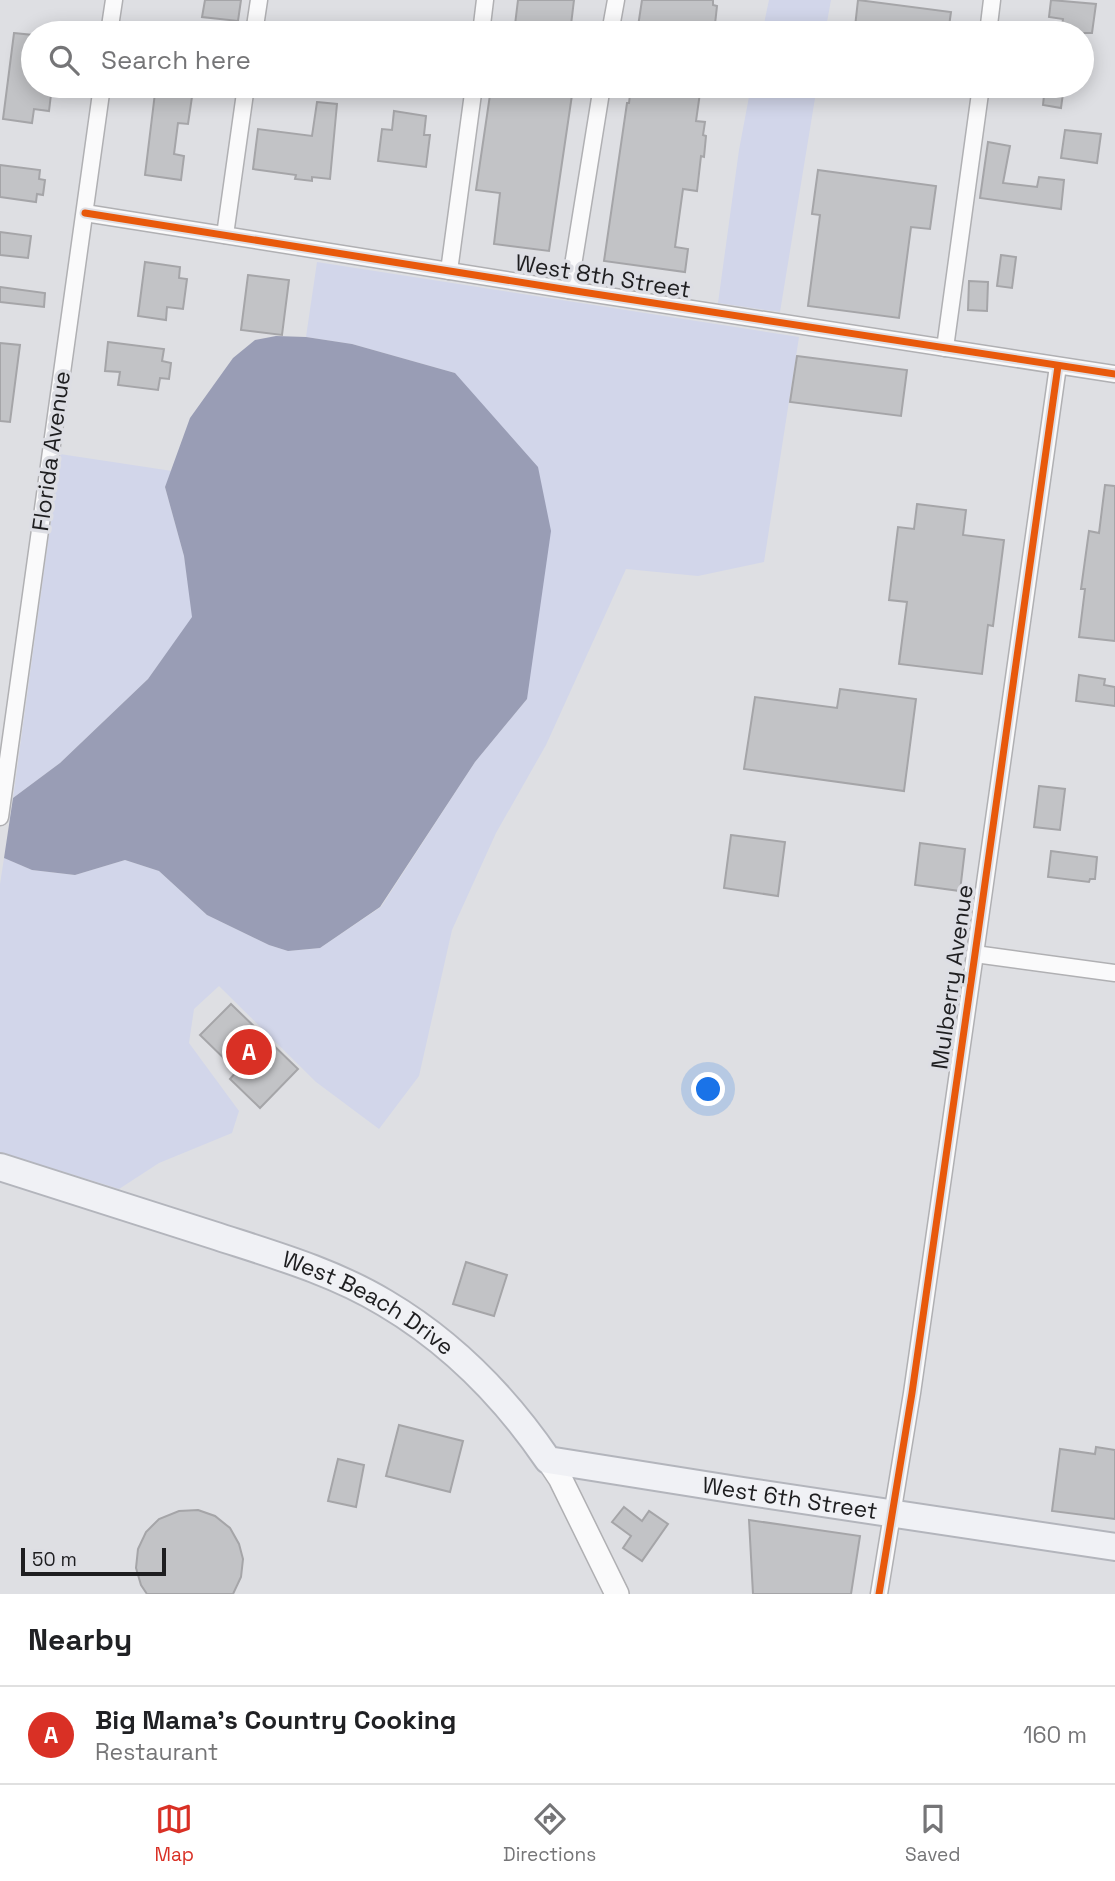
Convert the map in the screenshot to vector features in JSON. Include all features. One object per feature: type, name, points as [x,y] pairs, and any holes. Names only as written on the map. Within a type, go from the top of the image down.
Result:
[{"type":"main road","name":"West Beach Drive","points":[[0,1167],[281,1257],[325,1273],[373,1296],[423,1328],[471,1369],[513,1412],[548,1460]]},
{"type":"main road","name":"West 6th Street","points":[[548,1460],[1115,1547]]},
{"type":"street","points":[[111,21],[114,0]]},
{"type":"street","points":[[256,21],[259,0]]},
{"type":"street","points":[[482,21],[485,0]]},
{"type":"street","points":[[612,21],[616,0]]},
{"type":"street","points":[[989,21],[992,0]]},
{"type":"street","name":"Florida Avenue","points":[[1,810],[100,98]]},
{"type":"street","points":[[225,235],[244,98]]},
{"type":"street","points":[[449,271],[472,98]]},
{"type":"street","points":[[569,290],[600,98]]},
{"type":"street","points":[[945,348],[979,98]]},
{"type":"street","name":"West 8th Street","points":[[85,213],[1115,374]]},
{"type":"street","name":"Mulberry Avenue","points":[[879,1594],[914,1379],[1058,366]]},
{"type":"street","points":[[975,954],[1115,973]]},
{"type":"street","name":"West Beach Drive","points":[[548,1460],[560,1478],[617,1594]]},
{"type":"shaded area","points":[[769,0],[831,0],[827,21],[765,21]]},
{"type":"shaded area","points":[[749,98],[815,98],[780,312],[718,303]]},
{"type":"shaded area","points":[[317,262],[799,337],[764,562],[698,576],[626,569],[546,745],[496,833],[452,930],[419,1076],[379,1129],[316,1082],[219,986],[194,1009],[189,1043],[239,1111],[232,1133],[159,1163],[119,1189],[0,1152],[0,884],[4,858],[32,870],[75,875],[125,860],[159,871],[207,915],[269,945],[288,951],[320,948],[381,907],[475,762],[527,699],[455,373],[352,344],[306,337]]},
{"type":"shaded area","points":[[276,336],[306,337],[352,344],[455,373],[538,467],[551,531],[527,699],[475,762],[380,907],[320,948],[288,951],[269,945],[207,915],[159,871],[125,860],[75,875],[32,870],[4,858],[13,798],[60,763],[148,679],[192,617],[184,556],[165,487],[190,418],[233,358],[255,340]]},
{"type":"shaded area","points":[[60,454],[172,471],[165,487],[184,556],[193,617],[148,679],[60,763],[13,798]]},
{"type":"building","points":[[205,0],[241,0],[238,21],[202,17]]},
{"type":"building","points":[[518,0],[574,0],[571,21],[515,21]]},
{"type":"building","points":[[642,0],[713,0],[713,5],[717,6],[715,21],[639,21]]},
{"type":"building","points":[[858,0],[951,12],[950,21],[856,21]]},
{"type":"building","points":[[1051,0],[1096,4],[1094,21],[1063,21],[1049,17]]},
{"type":"building","points":[[14,33],[21,34],[21,98],[51,98],[49,111],[34,109],[32,123],[3,119]]},
{"type":"building","points":[[154,98],[192,98],[188,124],[178,123],[174,154],[184,156],[181,180],[145,175]]},
{"type":"building","points":[[490,98],[572,98],[549,251],[494,244],[500,193],[476,190]]},
{"type":"building","points":[[630,98],[699,98],[696,121],[705,122],[704,157],[701,156],[697,191],[683,189],[675,247],[688,249],[685,272],[604,261]]},
{"type":"building","points":[[1044,98],[1062,98],[1061,108],[1043,105]]},
{"type":"building","points":[[317,102],[337,104],[330,179],[295,179],[296,175],[253,169],[258,129],[312,136]]},
{"type":"building","points":[[394,111],[426,116],[424,135],[430,135],[426,167],[378,161],[382,129],[392,130]]},
{"type":"building","points":[[1065,130],[1101,134],[1097,163],[1061,158]]},
{"type":"building","points":[[988,142],[1010,146],[1003,183],[1037,187],[1039,177],[1064,180],[1061,209],[980,198]]},
{"type":"building","points":[[0,165],[40,170],[39,179],[45,180],[43,195],[37,194],[36,202],[0,197]]},
{"type":"building","points":[[818,170],[936,186],[930,229],[911,227],[899,318],[808,306],[820,215],[812,214]]},
{"type":"building","points":[[0,232],[31,236],[28,258],[0,255]]},
{"type":"building","points":[[1001,255],[1016,257],[1012,288],[997,286]]},
{"type":"building","points":[[145,262],[180,267],[179,278],[187,279],[183,309],[167,307],[166,320],[138,316]]},
{"type":"building","points":[[248,275],[289,280],[282,335],[241,330]]},
{"type":"building","points":[[969,281],[988,282],[987,311],[968,310]]},
{"type":"building","points":[[0,287],[45,293],[44,307],[0,302]]},
{"type":"building","points":[[108,342],[164,349],[162,361],[171,363],[169,379],[160,378],[158,390],[118,385],[120,372],[105,371]]},
{"type":"building","points":[[0,343],[20,345],[10,422],[0,421]]},
{"type":"building","points":[[797,356],[907,370],[901,416],[790,402]]},
{"type":"building","points":[[1105,485],[1115,486],[1115,641],[1079,637],[1085,589],[1081,589],[1089,531],[1099,533]]},
{"type":"building","points":[[917,504],[966,510],[963,535],[1004,540],[993,626],[988,625],[982,674],[899,664],[907,602],[889,600],[898,527],[914,529]]},
{"type":"building","points":[[1079,675],[1105,679],[1104,685],[1115,687],[1115,706],[1076,701]]},
{"type":"building","points":[[840,689],[916,699],[904,791],[744,769],[755,697],[837,708]]},
{"type":"building","points":[[1039,786],[1065,789],[1060,830],[1034,827]]},
{"type":"building","points":[[731,835],[785,842],[778,896],[724,888]]},
{"type":"building","points":[[920,843],[965,849],[960,891],[915,885]]},
{"type":"building","points":[[1051,851],[1097,857],[1095,879],[1090,879],[1089,882],[1048,877]]},
{"type":"building","points":[[231,1004],[298,1069],[260,1108],[230,1079],[237,1071],[200,1035]]},
{"type":"building","points":[[466,1262],[507,1275],[494,1316],[453,1304]]},
{"type":"building","points":[[399,1425],[463,1441],[450,1492],[386,1476]]},
{"type":"building","points":[[1096,1447],[1115,1450],[1115,1519],[1052,1511],[1060,1449],[1095,1454]]},
{"type":"building","points":[[338,1459],[364,1465],[356,1507],[328,1501]]},
{"type":"building","points":[[624,1507],[642,1521],[649,1511],[668,1524],[642,1561],[623,1548],[631,1536],[612,1522]]},
{"type":"building","points":[[198,1510],[215,1516],[230,1528],[239,1544],[243,1559],[241,1577],[233,1594],[147,1594],[136,1568],[138,1549],[146,1532],[159,1519],[179,1511]]},
{"type":"building","points":[[749,1520],[860,1536],[851,1594],[753,1594]]},
{"type":"cycle path","points":[[85,213],[1115,374]]},
{"type":"cycle path","points":[[879,1594],[912,1393],[1058,366]]},
{"type":"place","name":"Big Mama's Country Cooking","points":[[249,1052]]}]
